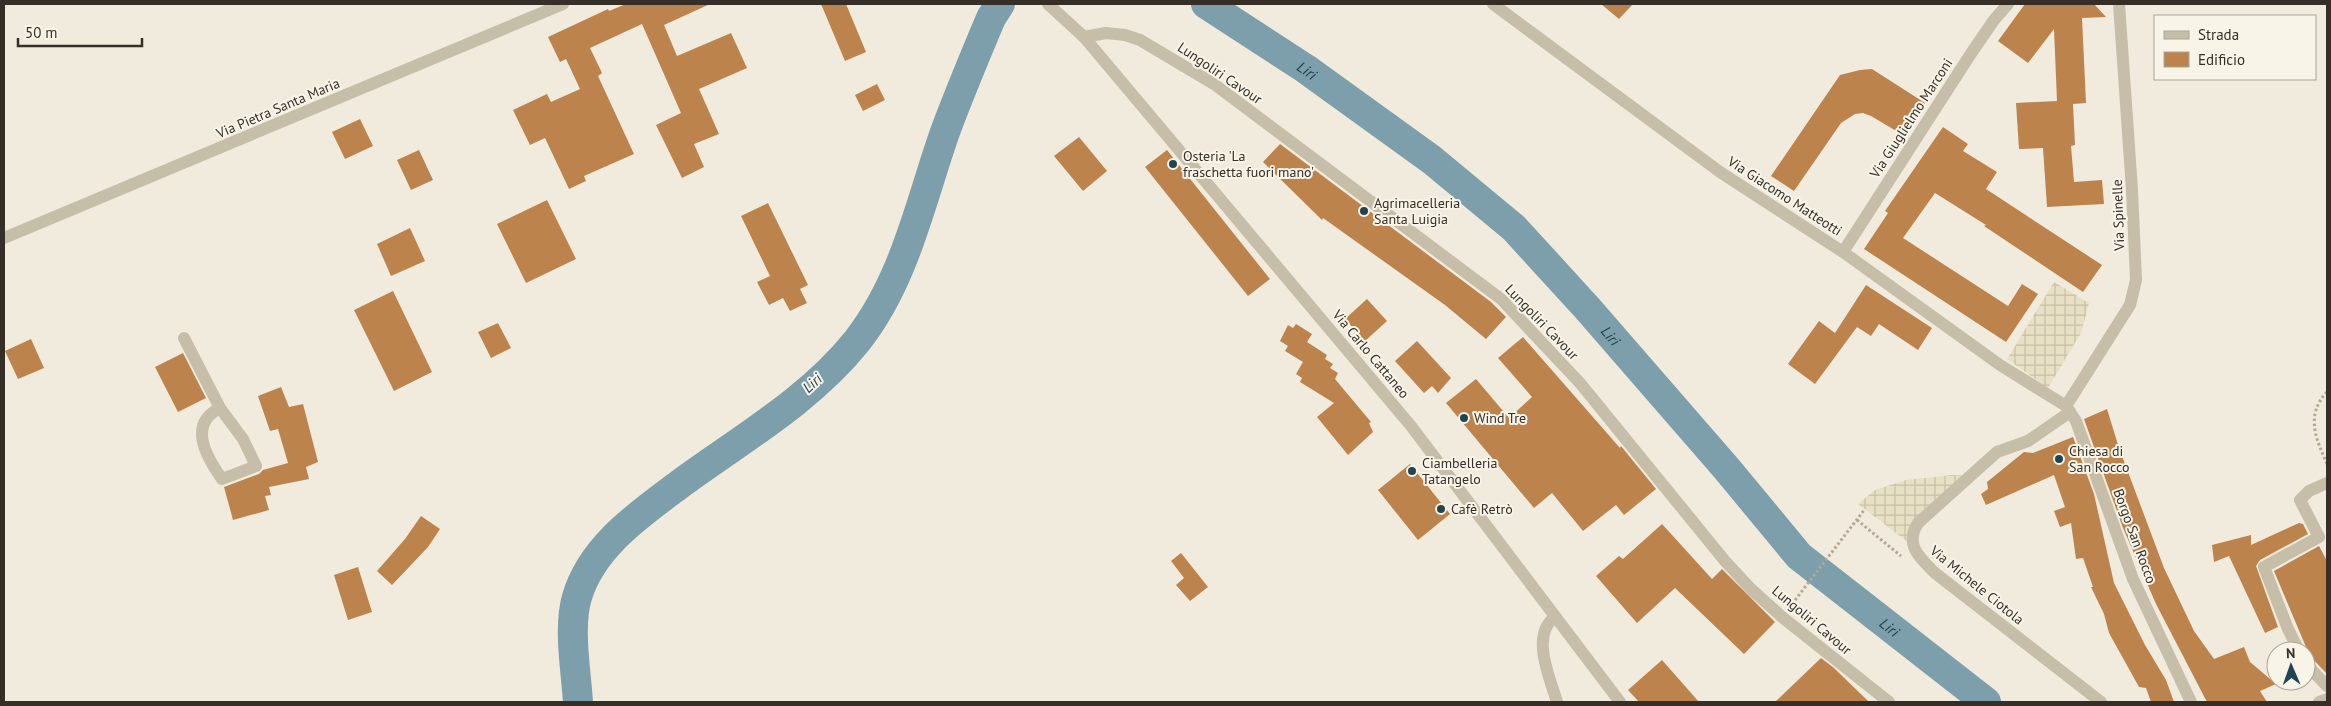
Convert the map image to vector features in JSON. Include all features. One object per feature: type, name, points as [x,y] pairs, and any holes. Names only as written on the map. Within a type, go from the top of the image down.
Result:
[{"type":"street","name":"Via Pietra Santa Maria","points":[[4,238],[563,4]]},
{"type":"street","name":"Via Carlo Cattaneo","points":[[1048,4],[1084,37],[1412,426],[1620,702]]},
{"type":"street","name":"Via Giacomo Matteotti","points":[[1493,4],[1720,172],[1843,252],[2000,365],[2068,409]]},
{"type":"street","name":"Via Giuglielmo Marconi","points":[[1843,252],[1970,55],[1994,20],[2008,4]]},
{"type":"street","name":"Via Spinelle","points":[[2068,409],[2130,305],[2136,280],[2132,190],[2119,4]]},
{"type":"street","name":"Lungoliri Cavour","points":[[1084,37],[1106,33],[1125,35],[1140,40],[1214,84],[1501,299],[1580,383],[1718,552],[1751,589],[1782,618],[1889,702]]},
{"type":"street","points":[[184,338],[220,408],[243,439],[256,466],[222,479],[201,434],[202,424],[208,414],[220,408]]},
{"type":"street","name":"Via Michele Ciotola","points":[[2068,409],[2028,442],[1997,452],[1918,523],[1912,537],[1915,553],[1935,573],[2101,702]]},
{"type":"street","name":"Borgo San Rocco","points":[[2068,409],[2076,421],[2133,579],[2191,702]]},
{"type":"street","points":[[2295,641],[2264,567],[2319,537],[2300,500],[2309,491],[2327,482]]},
{"type":"street","points":[[1555,617],[1546,625],[1543,641],[1545,658],[1556,702]]},
{"type":"street","points":[[2316,674],[2327,686]]},
{"type":"street","points":[[2320,702],[2327,699]]},
{"type":"path","points":[[2327,392],[2318,405],[2314,431],[2327,464]]},
{"type":"path","points":[[1787,611],[1866,509]]},
{"type":"path","points":[[1857,520],[1905,559]]},
{"type":"shaded area","points":[[2054,282],[2089,303],[2081,333],[2048,388],[2007,359]]},
{"type":"shaded area","points":[[1952,475],[1969,476],[1918,523],[1913,546],[1858,504],[1875,490],[1906,480]]},
{"type":"building","points":[[626,4],[710,4],[664,25],[677,56],[731,33],[747,68],[699,89],[719,134],[694,144],[704,167],[682,178],[656,125],[681,113],[642,24],[590,48],[602,73],[598,76],[634,154],[584,176],[586,181],[569,189],[545,138],[530,145],[513,110],[547,94],[551,102],[580,89],[566,59],[560,62],[548,37],[608,9],[609,11]]},
{"type":"building","points":[[821,4],[846,4],[866,52],[845,61]]},
{"type":"building","points":[[1601,4],[1633,4],[1619,19]]},
{"type":"building","points":[[2025,4],[2094,4],[2106,17],[2082,18],[2086,103],[2073,104],[2075,145],[2071,146],[2074,182],[2102,180],[2104,204],[2047,207],[2043,148],[2019,149],[2016,103],[2057,101],[2054,29],[2028,63],[1998,41]]},
{"type":"building","points":[[1872,69],[1925,103],[1903,135],[1871,116],[1863,113],[1855,114],[1841,123],[1794,191],[1771,176],[1840,75]]},
{"type":"building","points":[[877,84],[885,100],[863,111],[855,95]]},
{"type":"building","points":[[360,119],[373,146],[345,159],[332,132]]},
{"type":"building","points":[[1943,127],[1968,144],[1963,151],[1997,172],[1986,189],[2102,265],[2083,292],[1984,226],[1986,225],[1935,193],[1903,238],[2008,306],[2022,284],[2038,294],[2006,342],[1864,249],[1888,213],[1885,211]]},
{"type":"building","points":[[1079,137],[1107,171],[1083,191],[1054,156]]},
{"type":"building","points":[[1280,144],[1491,302],[1506,317],[1486,339],[1445,305],[1323,218],[1322,220],[1263,162]]},
{"type":"building","points":[[419,150],[433,180],[411,190],[397,160]]},
{"type":"building","points":[[1167,150],[1270,279],[1248,296],[1145,167]]},
{"type":"building","points":[[547,200],[576,259],[526,283],[497,224]]},
{"type":"building","points":[[768,203],[808,285],[800,289],[807,303],[790,311],[783,298],[769,305],[757,282],[770,276],[741,216]]},
{"type":"building","points":[[410,228],[425,261],[391,276],[377,244]]},
{"type":"building","points":[[1866,285],[1932,328],[1918,350],[1879,324],[1871,336],[1857,327],[1815,384],[1788,364],[1819,321],[1835,333]]},
{"type":"building","points":[[393,291],[432,372],[394,391],[354,310]]},
{"type":"building","points":[[1367,299],[1387,321],[1365,341],[1345,319]]},
{"type":"building","points":[[498,323],[511,348],[491,358],[478,332]]},
{"type":"building","points":[[1296,324],[1312,334],[1307,342],[1327,355],[1325,359],[1333,364],[1330,368],[1338,373],[1335,379],[1371,422],[1369,423],[1373,432],[1348,455],[1317,417],[1334,403],[1300,382],[1302,378],[1296,374],[1303,362],[1285,351],[1288,346],[1280,341],[1288,325],[1293,328]]},
{"type":"building","points":[[1523,337],[1620,448],[1621,446],[1656,489],[1624,515],[1616,505],[1583,531],[1552,493],[1534,508],[1446,403],[1476,379],[1509,418],[1532,397],[1498,358]]},
{"type":"building","points":[[31,339],[44,368],[18,379],[5,351]]},
{"type":"building","points":[[1417,341],[1451,378],[1438,393],[1432,386],[1424,393],[1395,361]]},
{"type":"building","points":[[183,353],[206,398],[178,412],[155,367]]},
{"type":"building","points":[[281,387],[289,407],[303,404],[318,462],[306,467],[309,479],[269,487],[271,495],[265,496],[269,510],[233,520],[224,487],[259,474],[263,470],[288,463],[278,429],[270,431],[258,396]]},
{"type":"building","points":[[2107,409],[2119,448],[2164,568],[2194,631],[2214,659],[2244,647],[2250,662],[2266,676],[2266,688],[2260,691],[2267,702],[2207,702],[2156,604],[2123,528],[2084,419]]},
{"type":"building","points":[[2073,437],[2094,494],[2114,583],[2145,645],[2166,680],[2174,702],[2151,702],[2146,688],[2139,687],[2109,633],[2104,614],[2091,587],[2093,587],[2083,558],[2076,559],[2071,523],[2060,527],[2054,511],[2065,507],[2054,475],[1986,505],[1981,494],[1988,489],[1987,482],[2024,452],[2033,453]]},
{"type":"building","points":[[1410,464],[1450,514],[1418,540],[1378,490]]},
{"type":"building","points":[[421,516],[440,529],[428,547],[392,585],[377,571],[405,539]]},
{"type":"building","points":[[2299,523],[2303,524],[2308,534],[2260,560],[2256,566],[2278,627],[2265,633],[2229,556],[2214,562],[2212,545],[2251,535],[2251,545]]},
{"type":"building","points":[[1662,524],[1712,579],[1722,569],[1775,622],[1744,654],[1675,588],[1637,623],[1596,576],[1619,556],[1623,559]]},
{"type":"building","points":[[2319,546],[2327,561],[2327,674],[2316,662],[2316,641],[2303,641],[2274,571]]},
{"type":"building","points":[[1181,553],[1208,587],[1190,601],[1176,585],[1184,578],[1171,561]]},
{"type":"building","points":[[358,567],[372,612],[348,620],[334,575]]},
{"type":"building","points":[[1821,658],[1834,668],[1869,702],[1775,702]]},
{"type":"building","points":[[1662,660],[1699,702],[1639,702],[1628,690]]},
{"type":"waterway","name":"Liri","points":[[578,702],[574,663],[574,609],[584,579],[594,562],[634,519],[796,401],[818,382],[857,341],[874,317],[899,267],[910,240],[950,118],[991,18],[1000,4]]},
{"type":"waterway","name":"Liri","points":[[1206,4],[1306,69],[1432,160],[1514,228],[1588,309],[1727,469],[1799,556],[1986,702]]},
{"type":"place","name":"Osteria 'La fraschetta fuori mano'","points":[[1173,164]]},
{"type":"place","name":"Agrimacelleria Santa Luigia","points":[[1364,211]]},
{"type":"place","name":"Wind Tre","points":[[1464,418]]},
{"type":"place","name":"Chiesa di San Rocco","points":[[2059,459]]},
{"type":"place","name":"Ciambelleria Tatangelo","points":[[1412,471]]},
{"type":"place","name":"Cafè Retrò","points":[[1441,509]]}]
